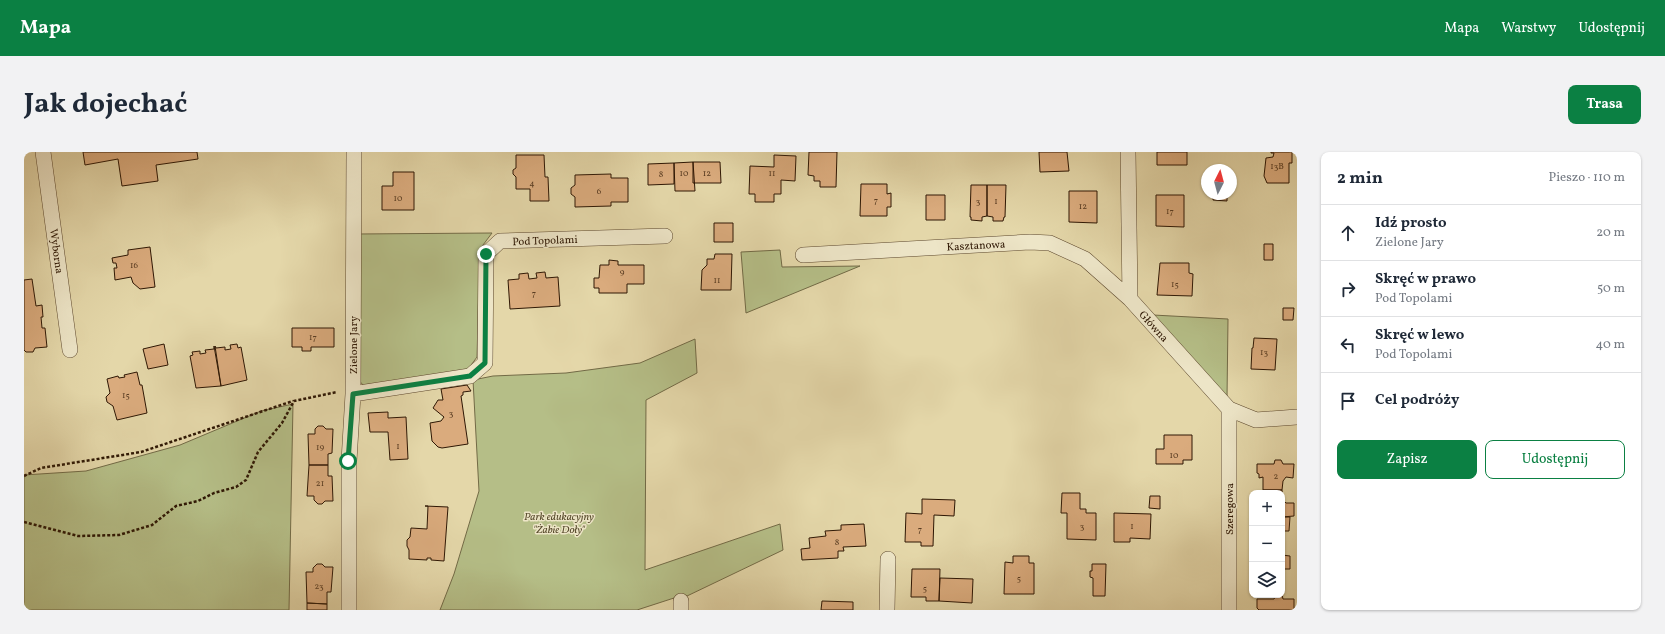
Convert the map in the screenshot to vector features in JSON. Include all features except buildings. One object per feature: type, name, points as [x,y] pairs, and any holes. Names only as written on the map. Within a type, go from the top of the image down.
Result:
[{"type":"street","name":"Wyborna","points":[[43,152],[70,350]]},
{"type":"street","name":"Zielone Jary","points":[[349,610],[348,461],[353,394],[354,152]]},
{"type":"street","points":[[1128,152],[1130,299]]},
{"type":"street","name":"Pod Topolami","points":[[353,394],[470,376],[485,363],[486,254],[500,241],[665,236]]},
{"type":"street","name":"Kasztanowa","points":[[803,255],[1030,242],[1050,243],[1085,259],[1130,299]]},
{"type":"street","name":"Główna","points":[[1130,299],[1229,409],[1256,420],[1297,417]]},
{"type":"street","name":"Szeregowa","points":[[1229,409],[1229,610]]},
{"type":"street","points":[[887,610],[888,559]]},
{"type":"path","points":[[24,476],[41,468],[141,452],[294,401],[336,392],[353,394]]},
{"type":"path","points":[[24,522],[78,536],[119,535],[152,525],[176,506],[198,501],[214,492],[236,487],[246,480],[258,452],[282,423],[294,401]]},
{"type":"green space","points":[[492,233],[480,249],[477,357],[466,372],[363,385],[357,378],[356,234]]},
{"type":"green space","points":[[780,250],[782,267],[860,266],[746,313],[741,252]]},
{"type":"green space","points":[[1153,315],[1228,319],[1227,398]]},
{"type":"green space","name":"Park edukacyjny \"Żabie Doły\"","points":[[695,339],[697,373],[646,400],[645,570],[780,524],[783,550],[687,596],[674,598],[637,610],[440,610],[454,574],[479,491],[473,380],[493,376],[566,373],[640,363]]},
{"type":"green space","points":[[293,404],[289,610],[24,610],[24,475],[86,471],[180,445],[261,411]]},
{"type":"route","points":[[348,461],[353,394],[470,376],[485,363],[486,254]]}]
